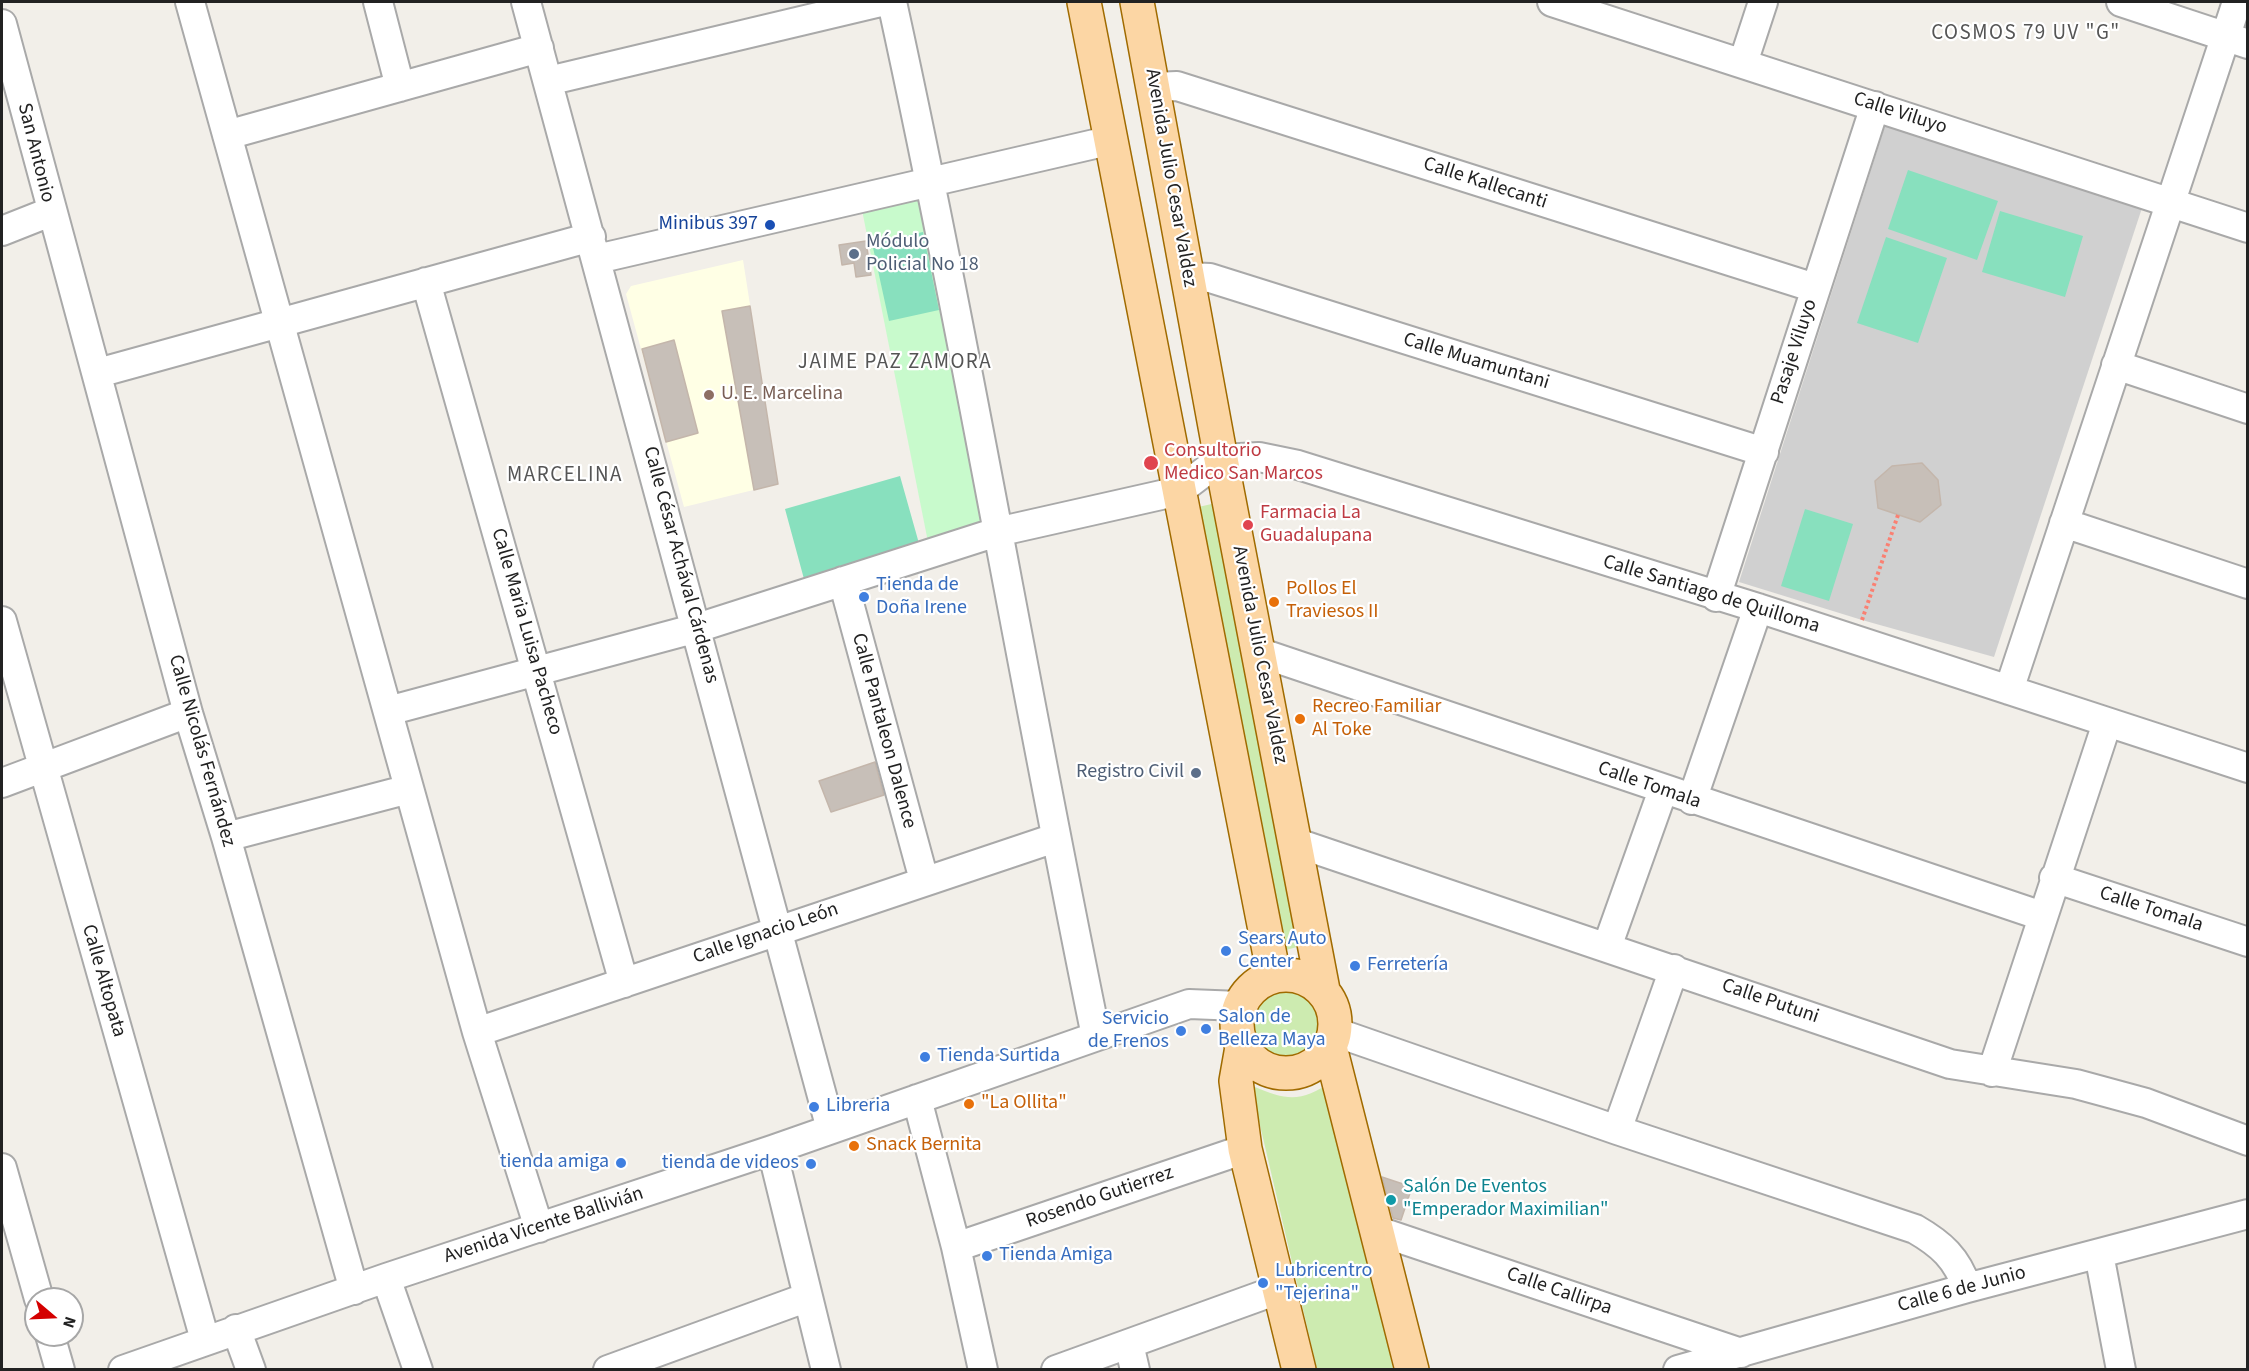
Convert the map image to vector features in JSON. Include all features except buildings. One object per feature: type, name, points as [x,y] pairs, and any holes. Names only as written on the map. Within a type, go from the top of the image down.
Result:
[{"type":"main road","points":[[1084,2],[1274,976]]},
{"type":"main road","name":"Avenida Julio Cesar Valdez","points":[[1137,2],[1221,459],[1297,843],[1323,990]]},
{"type":"main road","points":[[1299,1370],[1245,1149],[1236,1081],[1242,1047],[1237,1020],[1240,1006],[1253,987],[1274,976],[1292,974],[1309,980],[1323,990],[1335,1014],[1333,1040],[1412,1370]]},
{"type":"main road","points":[[1242,1047],[1251,1059],[1264,1069],[1286,1073],[1308,1068],[1321,1059],[1333,1040]]},
{"type":"street","points":[[190,2],[477,1032],[539,1228]]},
{"type":"street","points":[[378,2],[400,87]]},
{"type":"street","name":"Calle César Achával Cárdenas","points":[[526,2],[831,1129]]},
{"type":"street","points":[[548,81],[881,2]]},
{"type":"street","points":[[892,2],[931,182],[1055,838],[1096,1036]]},
{"type":"street","name":"Calle Viluyo","points":[[1552,2],[2247,228]]},
{"type":"street","points":[[1743,63],[1763,2]]},
{"type":"street","points":[[2121,2],[2236,40]]},
{"type":"street","points":[[2008,690],[2170,202],[2236,40],[2237,2]]},
{"type":"street","name":"San Antonio","points":[[2,24],[6,58],[50,212]]},
{"type":"street","points":[[227,135],[539,48]]},
{"type":"street","name":"Calle Kallecanti","points":[[1154,87],[1177,86],[1815,288]]},
{"type":"street","name":"Pasaje Viluyo","points":[[1716,597],[1875,106]]},
{"type":"street","points":[[98,373],[426,282],[931,182],[1112,140]]},
{"type":"street","points":[[2,231],[50,212]]},
{"type":"street","name":"Calle Nicolás Fernández","points":[[50,212],[98,373],[188,713],[226,837],[354,1290]]},
{"type":"street","name":"Calle Muamuntani","points":[[1187,277],[1210,278],[1764,452]]},
{"type":"street","name":"Calle Maria Luisa Pacheco","points":[[426,282],[538,671],[624,983]]},
{"type":"street","points":[[2116,365],[2247,409]]},
{"type":"street","name":"Calle Santiago de Quilloma","points":[[1221,459],[1259,457],[1298,465],[1716,597],[1758,608],[2247,768]]},
{"type":"street","points":[[388,711],[697,628],[997,532],[1179,491],[1221,459]]},
{"type":"street","points":[[2064,523],[2247,584]]},
{"type":"street","name":"Calle Pantaleon Dalence","points":[[843,581],[924,880]]},
{"type":"street","points":[[1692,800],[1758,608]]},
{"type":"street","name":"Calle Altopata","points":[[2,621],[205,1340]]},
{"type":"street","name":"Calle Tomala","points":[[1258,652],[2042,916]]},
{"type":"street","points":[[2,783],[188,713]]},
{"type":"street","points":[[1992,1072],[2054,878],[2107,723]]},
{"type":"street","points":[[226,837],[409,789]]},
{"type":"street","points":[[1607,947],[1663,790]]},
{"type":"street","name":"Calle Ignacio León","points":[[477,1032],[924,880],[1055,838]]},
{"type":"street","name":"Calle Putuni","points":[[1297,843],[1950,1064],[2076,1084],[2146,1103],[2247,1140]]},
{"type":"street","name":"Calle Tomala","points":[[2054,878],[2247,942]]},
{"type":"street","points":[[1617,1130],[1674,969]]},
{"type":"street","name":"Avenida Vicente Ballivián","points":[[123,1370],[386,1278],[772,1150],[1189,1004],[1240,1006]]},
{"type":"street","points":[[1333,1040],[1617,1130],[1915,1229],[1950,1254],[1961,1270],[1967,1287]]},
{"type":"street","points":[[917,1099],[956,1247],[983,1370]]},
{"type":"street","name":"Rosendo Gutierrez","points":[[956,1247],[1245,1149]]},
{"type":"street","points":[[772,1150],[826,1370]]},
{"type":"street","points":[[2,1168],[6,1201],[35,1287]]},
{"type":"street","name":"Calle 6 de Junio","points":[[1678,1370],[1967,1287],[2247,1214]]},
{"type":"street","name":"Calle Callirpa","points":[[1378,1231],[1741,1353]]},
{"type":"street","points":[[2099,1254],[2121,1370]]},
{"type":"street","points":[[386,1278],[418,1370]]},
{"type":"street","points":[[1056,1370],[1132,1357],[1280,1289]]},
{"type":"street","points":[[608,1370],[808,1297]]},
{"type":"street","points":[[236,1329],[251,1370]]},
{"type":"street","points":[[53,1347],[60,1370]]},
{"type":"path","points":[[1855,640],[1898,515]]},
{"type":"shaded area","points":[[1885,126],[2142,208],[1994,657],[1739,582]]},
{"type":"shaded area","name":"U. E. Marcelina","points":[[743,260],[778,484],[684,507],[626,294],[631,286]]},
{"type":"green space","points":[[1908,170],[1998,201],[1977,260],[1888,229]]},
{"type":"green space","points":[[923,197],[982,527],[928,542],[862,210]]},
{"type":"green space","points":[[2000,211],[2083,236],[2065,297],[1982,272]]},
{"type":"green space","points":[[923,232],[939,310],[889,321],[872,243]]},
{"type":"green space","points":[[1886,237],[1947,258],[1918,343],[1857,323]]},
{"type":"green space","points":[[900,476],[920,547],[804,579],[785,509]]},
{"type":"green space","points":[[1216,503],[1305,945],[1278,952],[1194,508]]},
{"type":"green space","points":[[1805,509],[1853,524],[1829,601],[1781,586]]},
{"type":"green space","points":[[1280,988],[1294,988],[1308,994],[1318,1004],[1324,1018],[1324,1032],[1318,1046],[1308,1056],[1294,1062],[1280,1062],[1266,1056],[1256,1046],[1250,1032],[1250,1018],[1256,1004],[1266,994]]},
{"type":"green space","points":[[1332,1081],[1393,1369],[1317,1369],[1252,1091],[1255,1087],[1286,1097],[1303,1096]]},
{"type":"place","name":"Minibus 397","points":[[770,225]]},
{"type":"place","name":"Módulo Policial No 18","points":[[854,254]]},
{"type":"place","name":"U. E. Marcelina","points":[[709,395]]},
{"type":"place","name":"Consultorio Medico San Marcos","points":[[1151,463]]},
{"type":"place","name":"Farmacia La Guadalupana","points":[[1248,525]]},
{"type":"place","name":"Tienda de Doña Irene","points":[[864,597]]},
{"type":"place","name":"Pollos El Traviesos II","points":[[1274,602]]},
{"type":"place","name":"Recreo Familiar Al Toke","points":[[1300,719]]},
{"type":"place","name":"Registro Civil","points":[[1196,773]]},
{"type":"place","name":"Sears Auto Center","points":[[1226,951]]},
{"type":"place","name":"Ferretería","points":[[1355,966]]},
{"type":"place","name":"Salon de Belleza Maya","points":[[1206,1029]]},
{"type":"place","name":"Servicio de Frenos","points":[[1181,1031]]},
{"type":"place","name":"Tienda Surtida","points":[[925,1057]]},
{"type":"place","name":"\"La Ollita\"","points":[[969,1104]]},
{"type":"place","name":"Libreria","points":[[814,1107]]},
{"type":"place","name":"Snack Bernita","points":[[854,1146]]},
{"type":"place","name":"tienda amiga","points":[[621,1163]]},
{"type":"place","name":"tienda de videos","points":[[811,1164]]},
{"type":"place","name":"Salón De Eventos \"Emperador Maximilian\"","points":[[1391,1200]]},
{"type":"place","name":"Tienda Amiga","points":[[987,1256]]},
{"type":"place","name":"Lubricentro \"Tejerina\"","points":[[1263,1283]]},
{"type":"district","name":"COSMOS 79 UV \"G\"","points":[[2026,34]]},
{"type":"district","name":"JAIME PAZ ZAMORA","points":[[895,363]]},
{"type":"district","name":"MARCELINA","points":[[565,476]]}]
